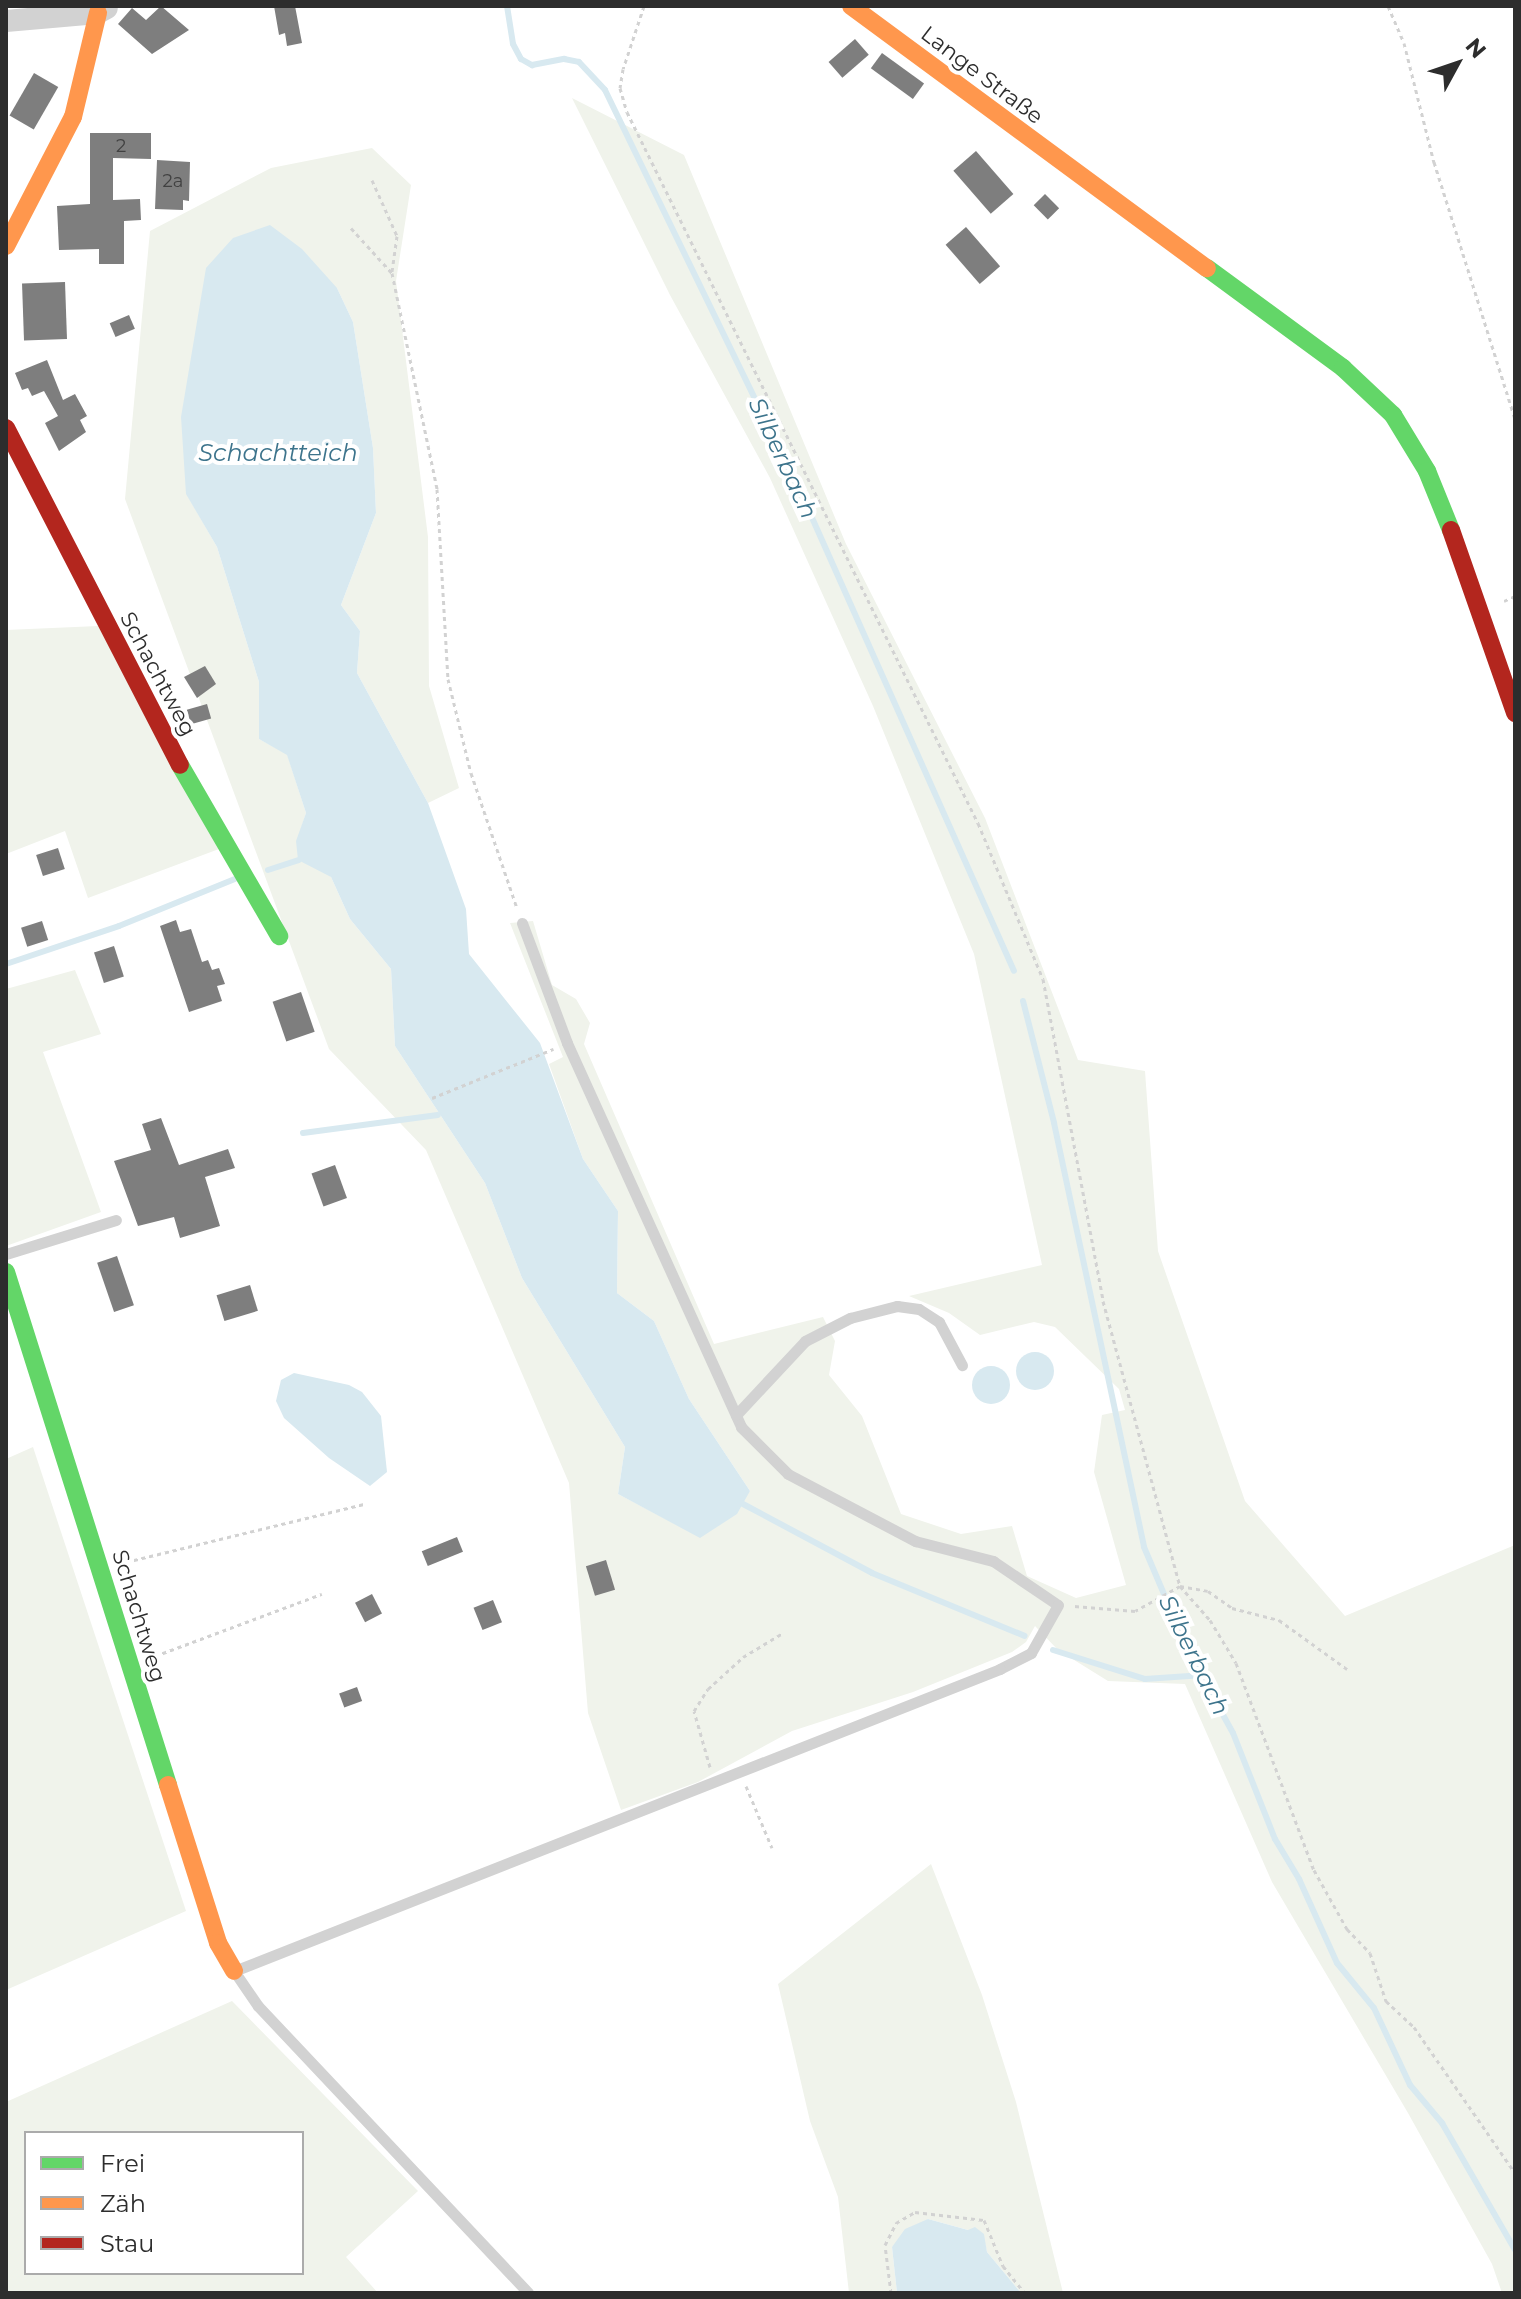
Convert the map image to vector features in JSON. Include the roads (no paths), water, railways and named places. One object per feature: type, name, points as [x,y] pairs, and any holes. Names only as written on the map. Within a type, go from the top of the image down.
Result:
[{"type":"street","name":"Lange Straße","points":[[851,6],[1343,368],[1393,415],[1427,471],[1450,526],[1515,713]]},
{"type":"street","points":[[6,21],[104,10],[73,117],[6,246]]},
{"type":"street","name":"Schachtweg","points":[[6,428],[191,787],[279,936]]},
{"type":"street","name":"Schachtweg","points":[[6,1272],[218,1943],[234,1971]]},
{"type":"lane","points":[[522,923],[567,1043],[741,1427],[788,1474],[915,1541],[993,1561],[1058,1605],[1031,1653],[1000,1669],[234,1971],[258,2006],[528,2293]]},
{"type":"lane","points":[[517,942],[530,947]]},
{"type":"lane","points":[[6,1254],[116,1220]]},
{"type":"lane","points":[[736,1415],[805,1341],[850,1318],[897,1306],[919,1309],[939,1322],[962,1365]]},
{"type":"water","name":"Schachtteich","points":[[270,225],[302,249],[337,288],[353,322],[373,448],[376,513],[341,605],[360,631],[357,673],[428,803],[466,909],[469,954],[540,1043],[583,1159],[618,1211],[617,1293],[654,1321],[689,1399],[750,1491],[737,1514],[700,1538],[618,1494],[625,1447],[522,1278],[485,1183],[395,1046],[391,969],[350,919],[331,877],[298,860],[296,841],[306,813],[287,755],[259,739],[259,682],[217,547],[186,494],[181,417],[206,268],[233,238]]},
{"type":"water","points":[[1035,1352],[1049,1357],[1054,1371],[1049,1385],[1035,1390],[1021,1385],[1016,1371],[1021,1357]]},
{"type":"water","points":[[991,1366],[1005,1371],[1010,1385],[1005,1399],[991,1404],[977,1399],[972,1385],[977,1371]]},
{"type":"water","points":[[294,1373],[349,1385],[362,1392],[381,1416],[387,1472],[370,1486],[329,1458],[284,1418],[276,1401],[281,1380]]},
{"type":"water","points":[[928,2219],[968,2230],[975,2227],[984,2234],[987,2252],[1021,2293],[897,2293],[892,2247],[905,2229]]},
{"type":"waterway","name":"Silberbach","points":[[507,6],[513,44],[521,59],[532,65],[564,59],[579,62],[605,90],[801,493],[1014,971]]},
{"type":"waterway","points":[[268,870],[298,860]]},
{"type":"waterway","points":[[6,964],[119,926],[235,879]]},
{"type":"waterway","name":"Silberbach","points":[[1023,1001],[1054,1123],[1144,1547],[1189,1653],[1233,1733],[1275,1839],[1299,1879],[1337,1963],[1374,2008],[1410,2085],[1442,2123],[1515,2250]]},
{"type":"waterway","points":[[303,1133],[438,1115]]},
{"type":"waterway","points":[[743,1504],[872,1573],[1025,1636]]},
{"type":"waterway","points":[[1053,1650],[1145,1679],[1204,1675]]}]
